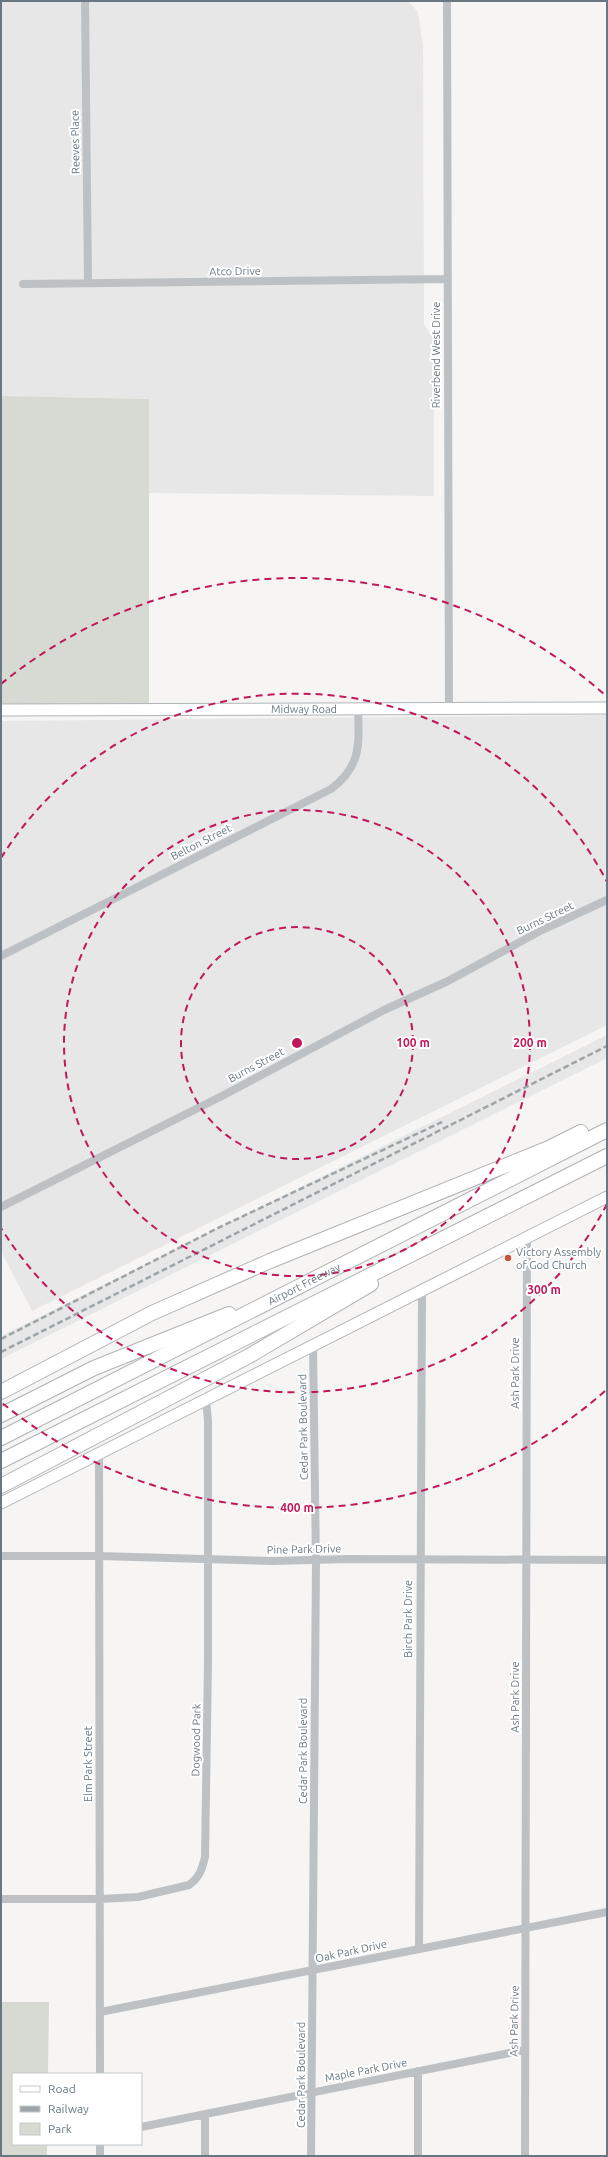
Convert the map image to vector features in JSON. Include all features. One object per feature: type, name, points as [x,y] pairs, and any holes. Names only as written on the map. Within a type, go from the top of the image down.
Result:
[{"type":"highway","points":[[1,1392],[152,1313],[270,1261],[548,1148],[607,1120]]},
{"type":"highway","name":"Airport Freeway","points":[[1,1438],[607,1130]]},
{"type":"highway","name":"Airport Freeway","points":[[1,1462],[607,1156]]},
{"type":"highway","points":[[1,1486],[249,1356],[371,1284],[408,1256]]},
{"type":"highway","points":[[1,1414],[94,1368],[313,1280]]},
{"type":"main road","name":"Midway Road","points":[[1,710],[607,708]]},
{"type":"main road","points":[[1,1503],[607,1197]]},
{"type":"street","name":"Reeves Place","points":[[85,1],[88,283]]},
{"type":"street","name":"Riverbend West Drive","points":[[447,1],[449,709]]},
{"type":"street","name":"Atco Drive","points":[[24,284],[447,279]]},
{"type":"street","name":"Belton Street","points":[[1,956],[331,789],[341,782],[353,765],[358,743],[358,709]]},
{"type":"street","name":"Burns Street","points":[[1,1207],[227,1093],[384,1010],[448,981],[542,930],[607,900]]},
{"type":"street","name":"Ash Park Drive","points":[[525,2156],[524,2050],[526,1929],[527,1238]]},
{"type":"street","name":"Birch Park Drive","points":[[419,1949],[422,1290]]},
{"type":"street","name":"Cedar Park Boulevard","points":[[311,2156],[316,1560],[313,1345]]},
{"type":"street","name":"Dogwood Park","points":[[1,1899],[100,1899],[138,1897],[189,1885],[202,1873],[205,1857],[208,1559],[208,1421],[206,1399]]},
{"type":"street","name":"Elm Park Street","points":[[99,1453],[100,2073]]},
{"type":"street","name":"Pine Park Drive","points":[[1,1556],[99,1556],[316,1560],[607,1560]]},
{"type":"street","name":"Oak Park Drive","points":[[100,2012],[607,1912]]},
{"type":"street","name":"Maple Park Drive","points":[[142,2127],[524,2050]]},
{"type":"street","points":[[418,2071],[418,2156]]},
{"type":"street","points":[[205,2114],[205,2156]]},
{"type":"street","points":[[100,2145],[100,2156]]},
{"type":"shaded area","points":[[1,1],[408,1],[418,12],[423,46],[424,324],[434,340],[434,496],[149,493],[149,399],[1,396]]},
{"type":"shaded area","points":[[607,715],[607,1025],[32,1311],[1,1251],[1,721]]},
{"type":"shaded area","points":[[607,1035],[607,1058],[1,1359],[1,1336]]},
{"type":"green space","points":[[1,396],[149,399],[149,704],[1,705]]},
{"type":"green space","points":[[1,2002],[49,2002],[48,2073],[12,2073],[12,2145],[47,2145],[47,2156],[1,2156]]},
{"type":"railway","points":[[1,1352],[607,1046]]},
{"type":"railway","points":[[1,1339],[218,1228],[442,1122]]},
{"type":"place","name":"Victory Assembly of God Church","points":[[508,1258]]}]
